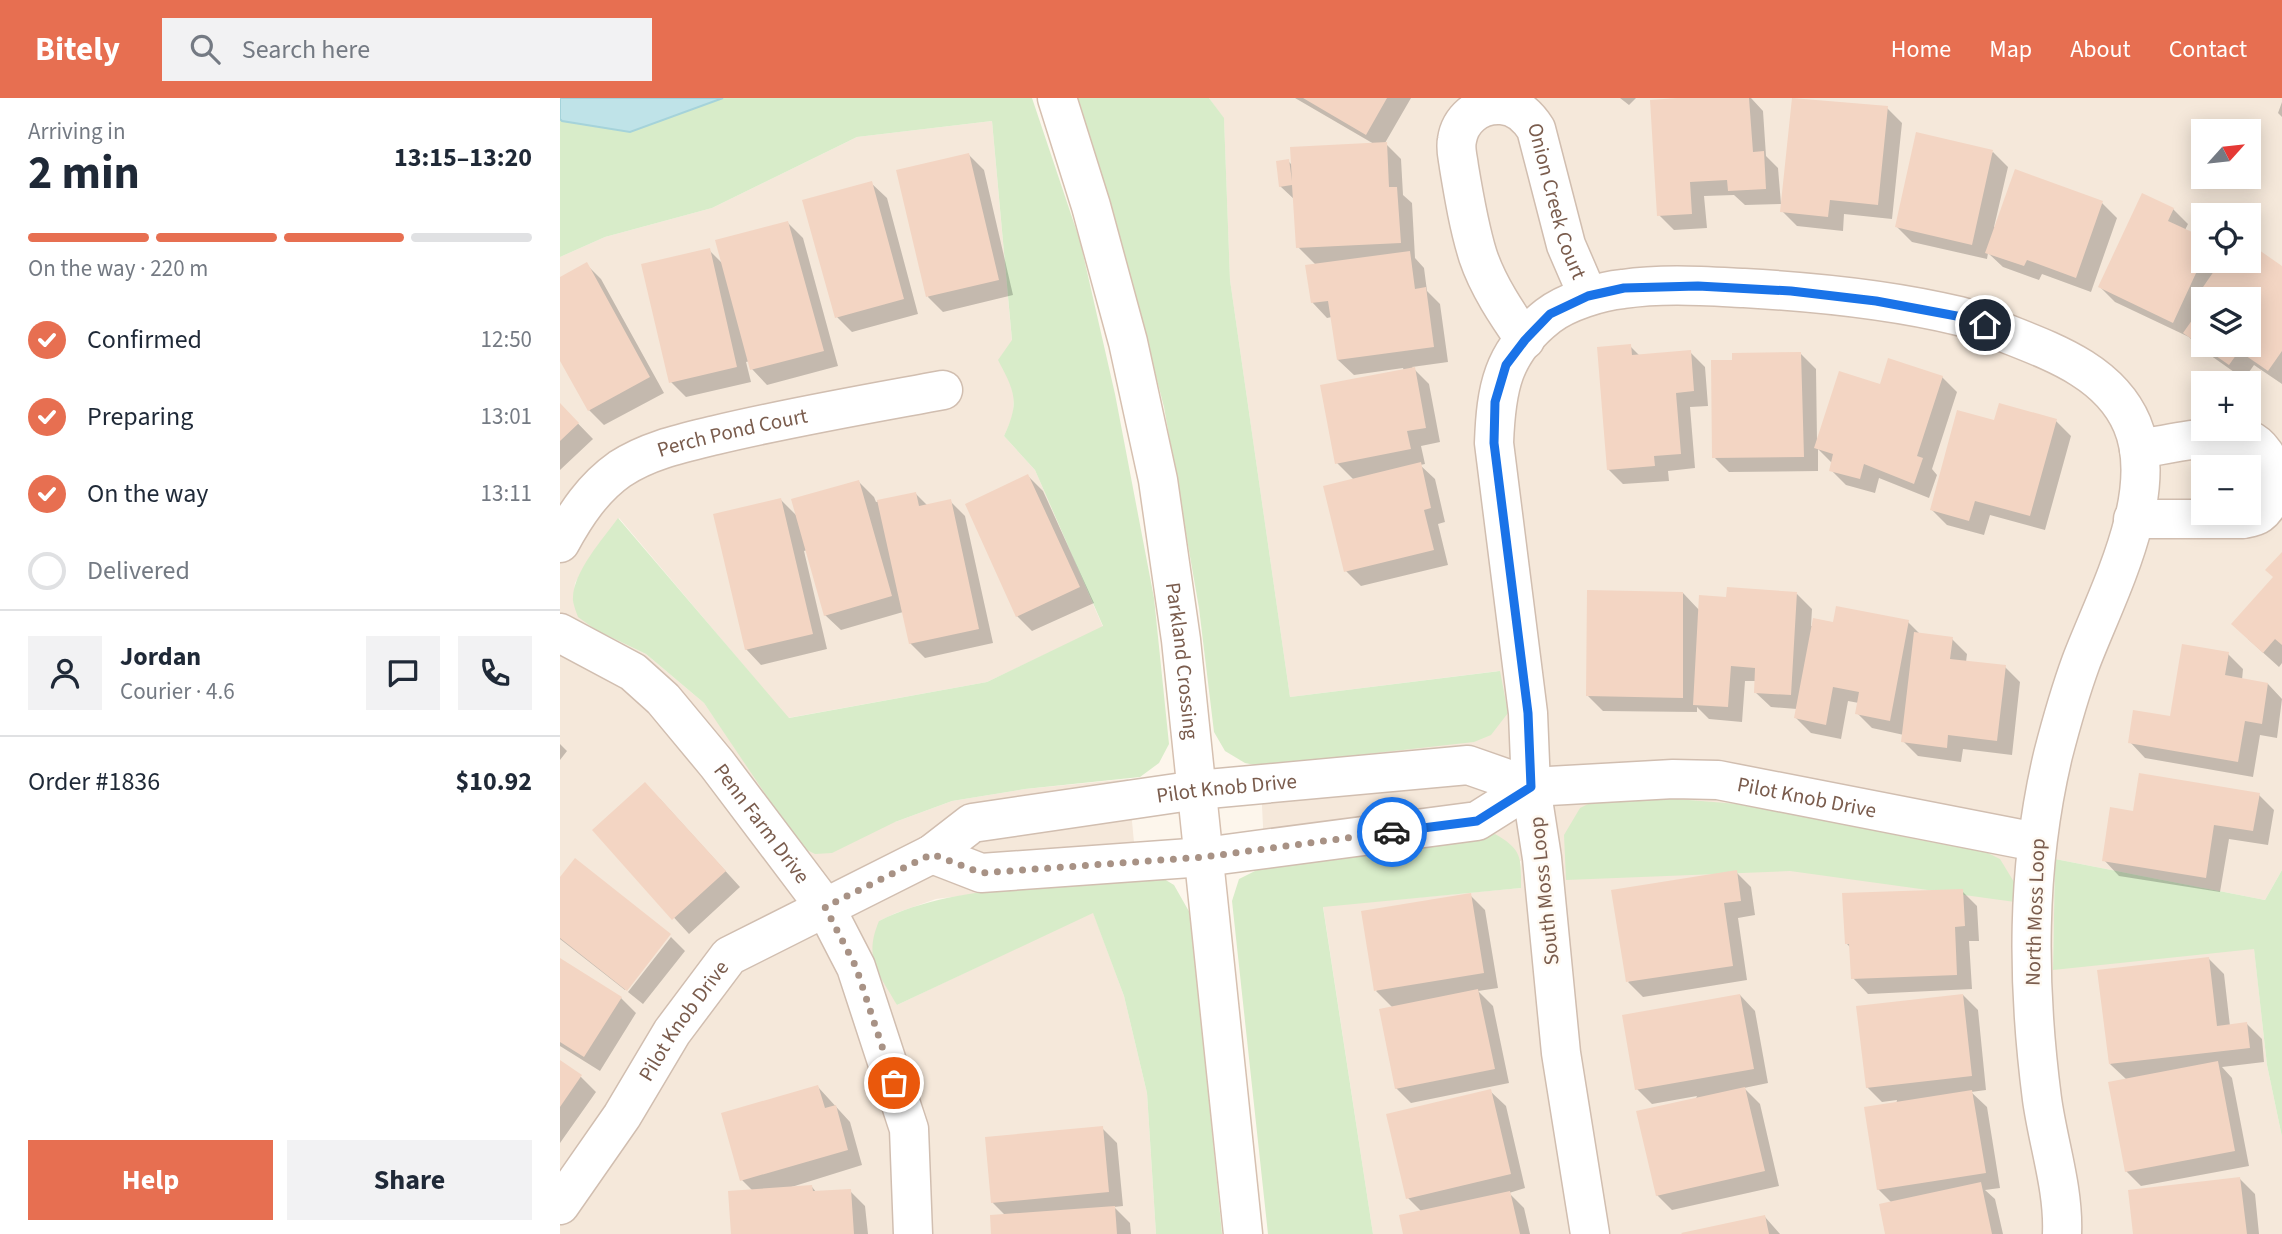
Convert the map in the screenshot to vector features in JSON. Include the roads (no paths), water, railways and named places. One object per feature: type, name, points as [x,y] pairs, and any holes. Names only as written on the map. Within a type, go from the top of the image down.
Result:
[{"type":"street","name":"Parkland Crossing","points":[[1057,98],[1091,206],[1128,342],[1158,480],[1181,640],[1198,790],[1243,1234]]},
{"type":"street","name":"Onion Creek Court","points":[[1537,327],[1503,308],[1479,257],[1464,202],[1457,141],[1464,121],[1478,110],[1489,105],[1503,105],[1519,110],[1532,122],[1566,245],[1588,296]]},
{"type":"street","points":[[1537,327],[1588,296],[1624,288],[1698,286],[1791,291],[1876,301],[1962,317],[2053,352],[2096,379],[2115,397],[2132,423],[2138,484]]},
{"type":"street","name":"South Moss Loop","points":[[1537,327],[1506,365],[1495,402],[1494,443],[1528,713],[1531,787],[1542,858],[1561,1053],[1590,1234]]},
{"type":"street","name":"Perch Pond Court","points":[[560,543],[574,517],[595,491],[620,469],[658,450],[760,424],[943,390]]},
{"type":"street","points":[[2230,436],[2247,439],[2263,449],[2273,464],[2276,478],[2270,504],[2260,514],[2244,519],[2138,484],[2230,436]]},
{"type":"street","name":"North Moss Loop","points":[[2062,1234],[2059,1195],[2042,1101],[2032,1006],[2032,916],[2036,842],[2054,754],[2079,666],[2119,569],[2138,484]]},
{"type":"street","name":"Penn Farm Drive","points":[[560,633],[633,672],[663,699],[717,764],[825,907],[856,967],[909,1129],[913,1234]]},
{"type":"street","name":"Pilot Knob Drive","points":[[560,1205],[622,1116],[672,1032],[729,956],[932,854],[972,823],[1198,790],[1468,765],[1531,787],[1673,779],[1718,780],[2036,842]]},
{"type":"street","name":"Pilot Knob Drive","points":[[932,854],[981,873],[1204,857],[1477,821],[1531,787]]},
{"type":"water","points":[[560,98],[723,98],[630,132],[562,121]]}]
